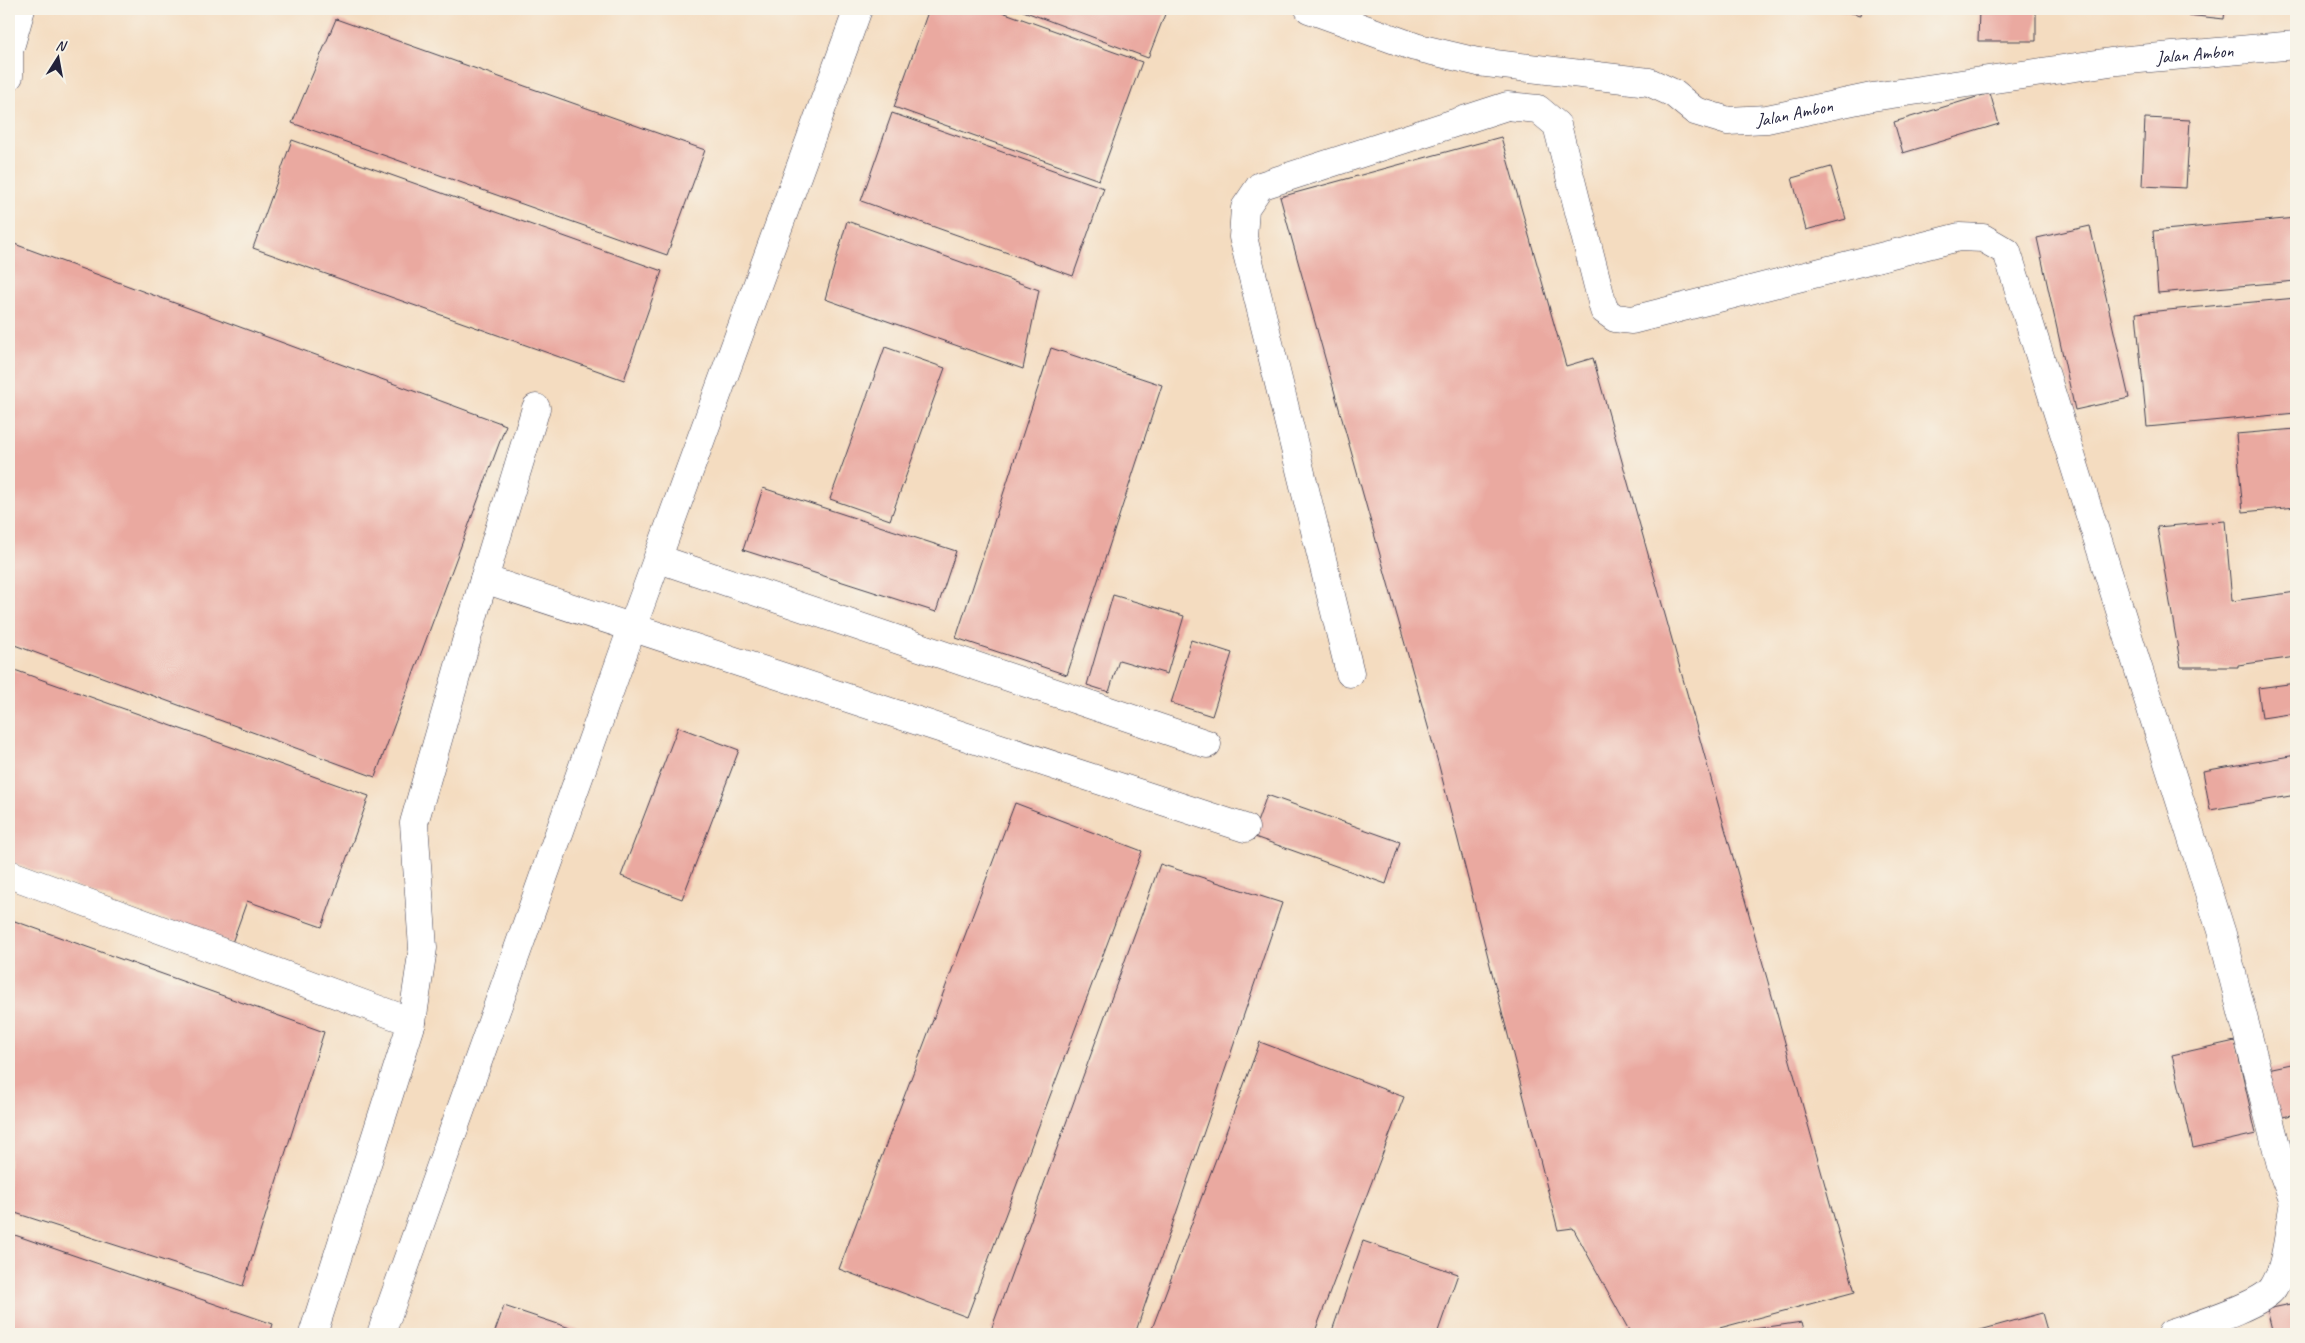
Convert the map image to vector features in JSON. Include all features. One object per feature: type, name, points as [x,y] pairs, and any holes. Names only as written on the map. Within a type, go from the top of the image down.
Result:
[{"type":"street","points":[[9,76],[9,51],[21,9]]},
{"type":"street","points":[[381,1334],[632,628],[659,559],[858,9]]},
{"type":"street","name":"Jalan Ambon","points":[[1309,9],[1415,47],[1478,62],[1649,82],[1673,92],[1695,111],[1728,121],[1767,119],[1872,97],[2117,61],[2296,45]]},
{"type":"street","points":[[1350,673],[1243,236],[1245,208],[1260,186],[1507,106],[1538,109],[1557,125],[1604,310],[1615,318],[1632,320],[1959,237],[1983,238],[2007,252],[2222,934],[2283,1173],[2295,1202],[2282,1270],[2272,1289],[2258,1300],[2171,1334]]},
{"type":"street","points":[[313,1334],[412,1022],[423,948],[414,823],[484,579],[536,408]]},
{"type":"street","points":[[659,559],[1207,744]]},
{"type":"street","points":[[484,579],[1245,828]]},
{"type":"street","points":[[9,874],[412,1022]]},
{"type":"building","points":[[929,9],[994,9],[1142,62],[1099,180],[894,107]]},
{"type":"building","points":[[1018,9],[1167,9],[1148,58]]},
{"type":"building","points":[[1834,9],[1862,9],[1861,15]]},
{"type":"building","points":[[1979,9],[2036,9],[2036,41],[1978,41]]},
{"type":"building","points":[[2188,9],[2225,9],[2224,19],[2187,15]]},
{"type":"building","points":[[336,19],[705,150],[667,255],[292,123]]},
{"type":"building","points":[[1990,93],[1999,124],[1903,153],[1894,122]]},
{"type":"building","points":[[892,113],[1104,188],[1073,276],[861,201]]},
{"type":"building","points":[[2145,118],[2190,120],[2186,188],[2142,186]]},
{"type":"building","points":[[1501,137],[1566,366],[1593,358],[1855,1292],[1697,1334],[1631,1334],[1573,1228],[1558,1230],[1439,766],[1280,197]]},
{"type":"building","points":[[292,140],[662,271],[624,380],[253,248]]},
{"type":"building","points":[[1831,167],[1846,219],[1806,230],[1792,178]]},
{"type":"building","points":[[2296,218],[2296,281],[2158,293],[2153,231]]},
{"type":"building","points":[[847,221],[1039,290],[1023,369],[825,299]]},
{"type":"building","points":[[2090,226],[2129,398],[2075,410],[2037,238]]},
{"type":"building","points":[[9,242],[506,425],[375,777],[9,643]]},
{"type":"building","points":[[2296,298],[2296,413],[2147,427],[2136,313]]},
{"type":"building","points":[[885,347],[945,368],[890,520],[830,499]]},
{"type":"building","points":[[1051,348],[1162,385],[1067,675],[956,638]]},
{"type":"building","points":[[2296,429],[2296,507],[2243,512],[2236,434]]},
{"type":"building","points":[[763,488],[956,551],[936,612],[743,550]]},
{"type":"building","points":[[2225,521],[2232,601],[2296,592],[2296,657],[2238,665],[2238,667],[2181,667],[2157,527]]},
{"type":"building","points":[[1113,595],[1184,616],[1167,674],[1119,660],[1109,692],[1087,685]]},
{"type":"building","points":[[1191,640],[1232,653],[1212,716],[1171,703]]},
{"type":"building","points":[[9,668],[369,796],[322,927],[247,901],[232,943],[9,861]]},
{"type":"building","points":[[2296,683],[2296,713],[2262,718],[2258,688]]},
{"type":"building","points":[[678,727],[739,750],[682,899],[621,876]]},
{"type":"building","points":[[2296,755],[2296,795],[2210,810],[2203,771]]},
{"type":"building","points":[[1267,795],[1400,842],[1386,884],[1252,836]]},
{"type":"building","points":[[1015,803],[1142,851],[967,1317],[839,1269]]},
{"type":"building","points":[[1160,864],[1282,903],[1135,1334],[1003,1334],[991,1330]]},
{"type":"building","points":[[9,919],[324,1032],[243,1286],[9,1211]]},
{"type":"building","points":[[2235,1041],[2256,1134],[2193,1148],[2172,1055]]},
{"type":"building","points":[[1260,1042],[1404,1097],[1314,1334],[1150,1334]]},
{"type":"building","points":[[2296,1063],[2296,1114],[2274,1119],[2263,1070]]},
{"type":"building","points":[[9,1233],[273,1324],[270,1334],[9,1334]]},
{"type":"building","points":[[1363,1241],[1458,1274],[1437,1334],[1331,1334]]},
{"type":"building","points":[[2296,1303],[2296,1334],[2273,1334],[2267,1309]]},
{"type":"building","points":[[504,1306],[588,1334],[494,1334]]},
{"type":"building","points":[[2042,1313],[2048,1334],[1966,1334]]},
{"type":"building","points":[[1802,1322],[1805,1334],[1727,1334],[1727,1333]]}]
